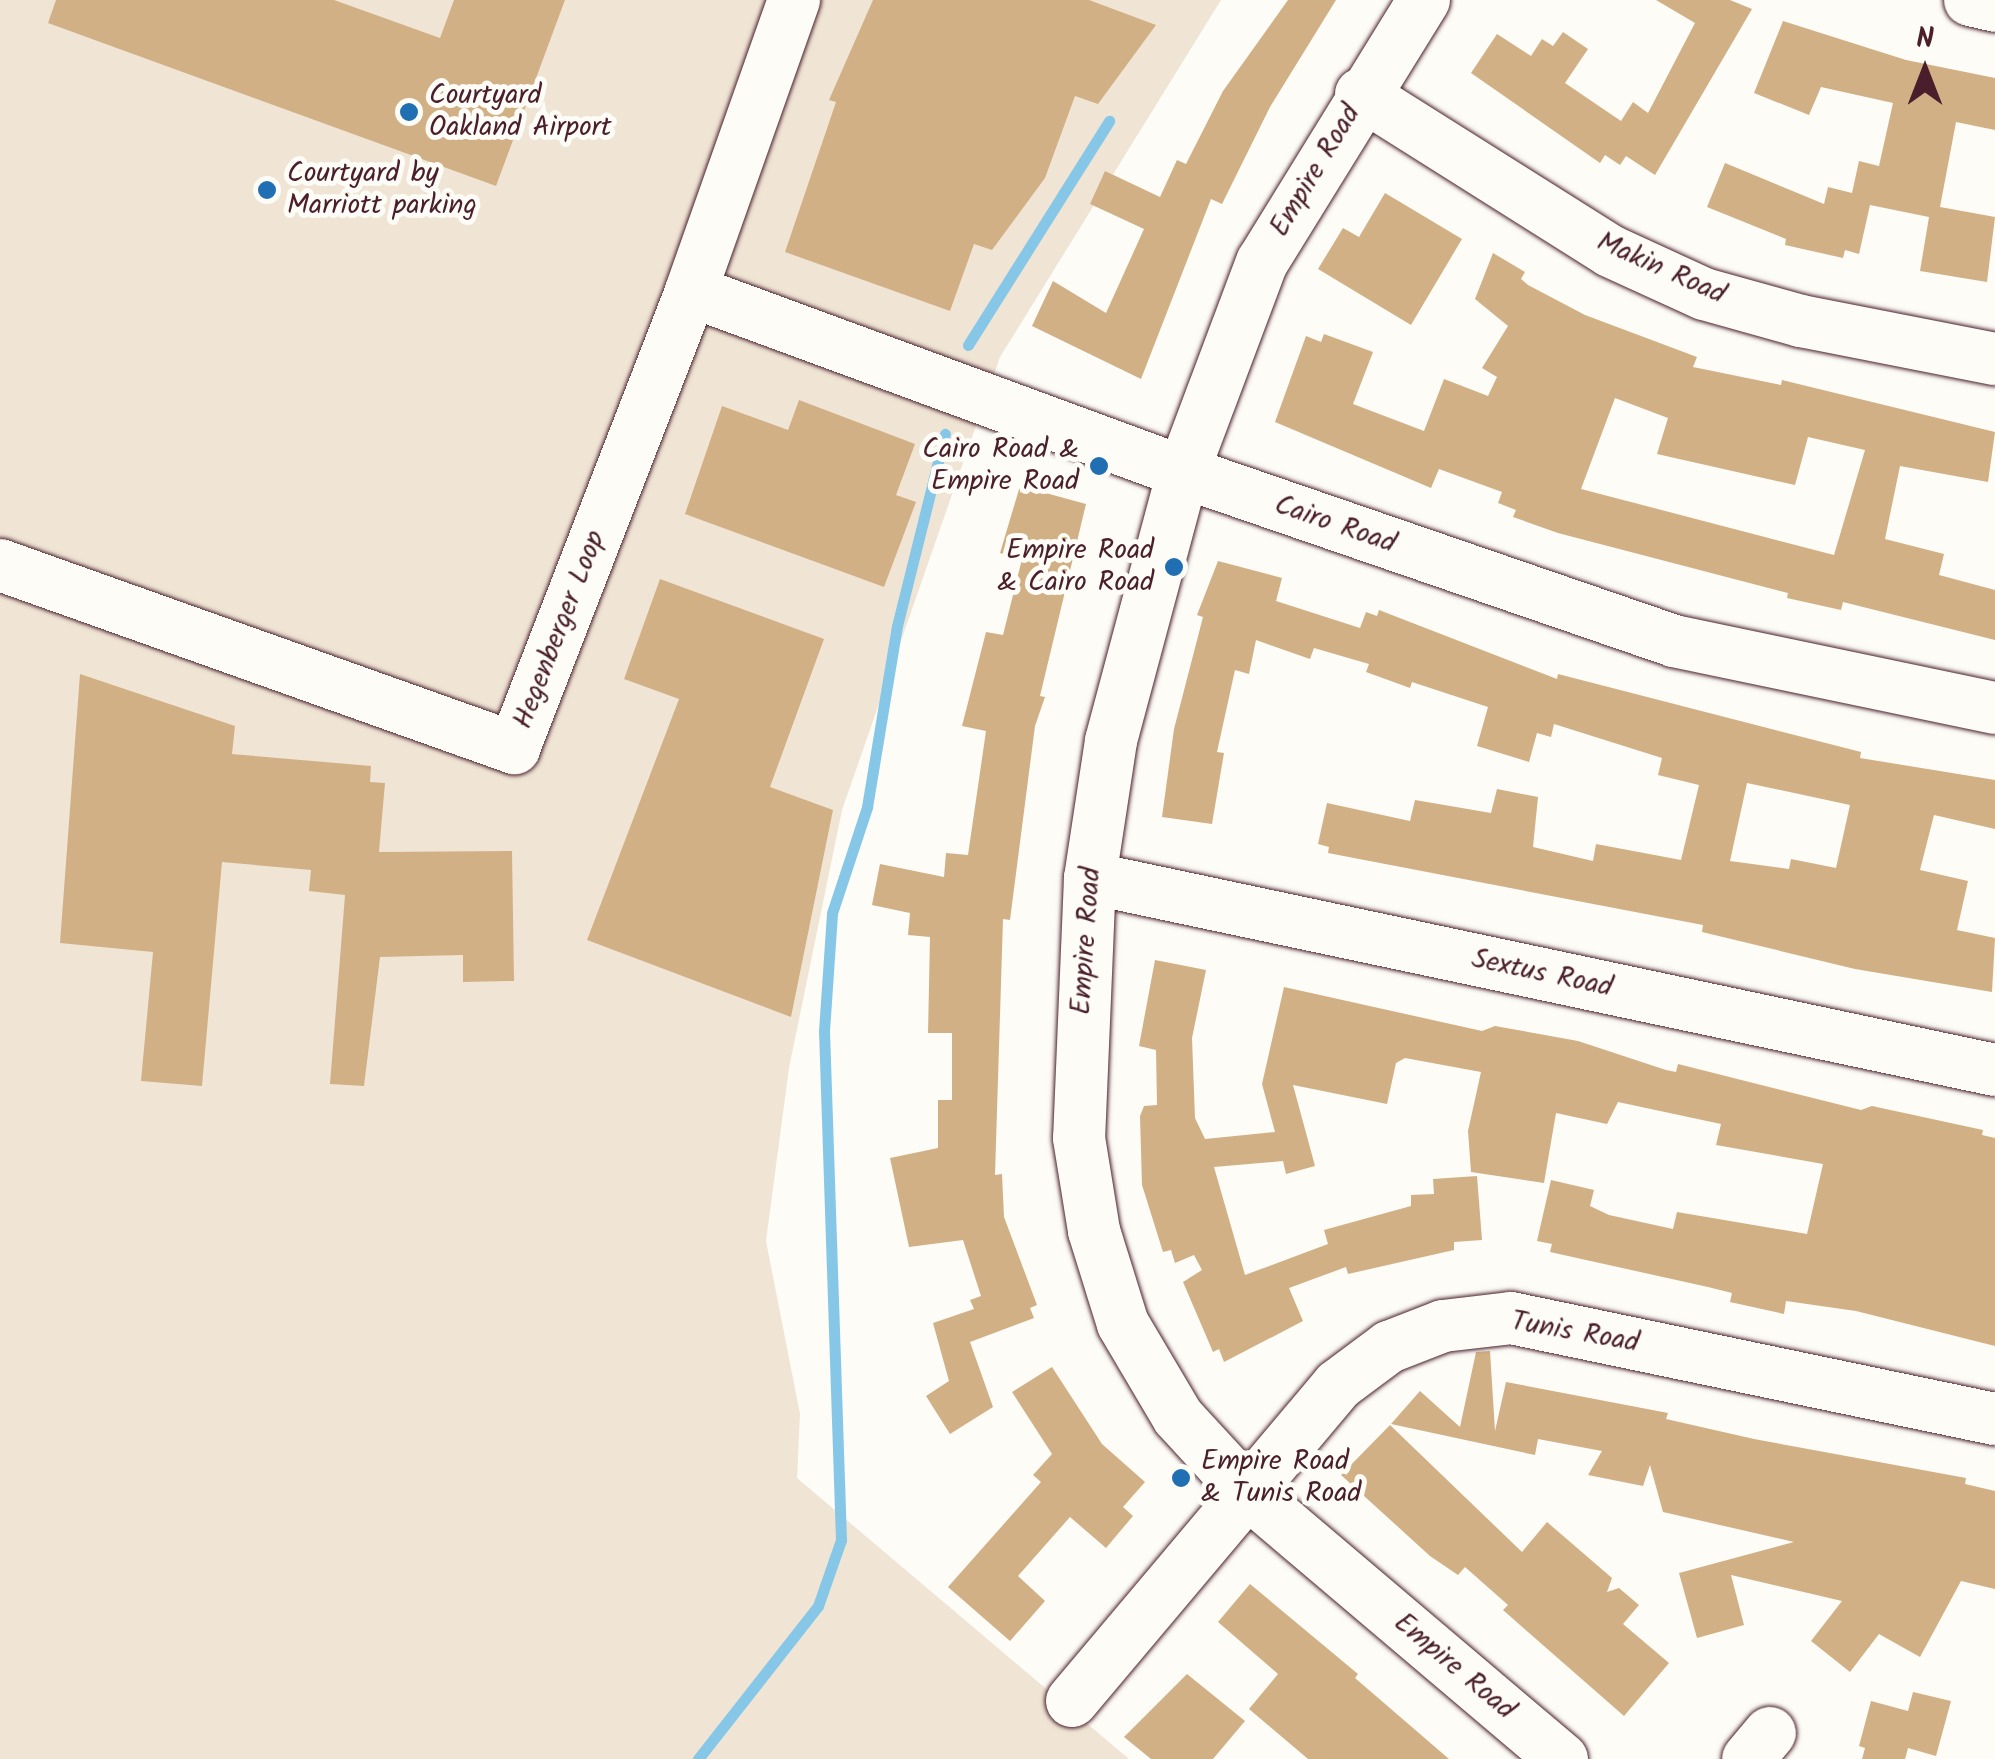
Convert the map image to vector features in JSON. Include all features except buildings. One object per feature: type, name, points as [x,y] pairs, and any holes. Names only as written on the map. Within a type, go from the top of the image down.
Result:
[{"type":"street","name":"Hegenberger Loop","points":[[0,565],[514,748],[691,291],[794,0]]},
{"type":"street","name":"Empire Road","points":[[1424,0],[1361,94],[1262,262],[1183,472],[1111,741],[1090,878],[1078,1138],[1094,1231],[1123,1324],[1178,1418],[1247,1492],[1562,1759]]},
{"type":"street","points":[[1970,0],[1995,6]]},
{"type":"street","name":"Makin Road","points":[[1361,94],[1610,251],[1704,294],[1801,322],[1995,359]]},
{"type":"street","name":"Cairo Road","points":[[691,291],[1183,472],[1674,641],[1995,708]]},
{"type":"street","name":"Sextus Road","points":[[1090,878],[1995,1070]]},
{"type":"street","name":"Tunis Road","points":[[1072,1701],[1338,1386],[1389,1346],[1442,1326],[1511,1318],[1995,1419]]},
{"type":"shaded area","points":[[0,0],[1221,0],[1000,357],[842,810],[789,1068],[766,1241],[800,1414],[797,1478],[1129,1759],[0,1759]]},
{"type":"waterway","points":[[968,345],[1109,121]]},
{"type":"waterway","points":[[698,1759],[818,1606],[841,1540],[824,1031],[832,913],[867,807],[897,626],[945,434]]},
{"type":"place","name":"Courtyard Oakland Airport","points":[[409,112]]},
{"type":"place","name":"Courtyard by Marriott parking","points":[[267,190]]},
{"type":"place","name":"Cairo Road & Empire Road","points":[[1099,466]]},
{"type":"place","name":"Empire Road & Cairo Road","points":[[1174,567]]},
{"type":"place","name":"Empire Road & Tunis Road","points":[[1181,1478]]}]
